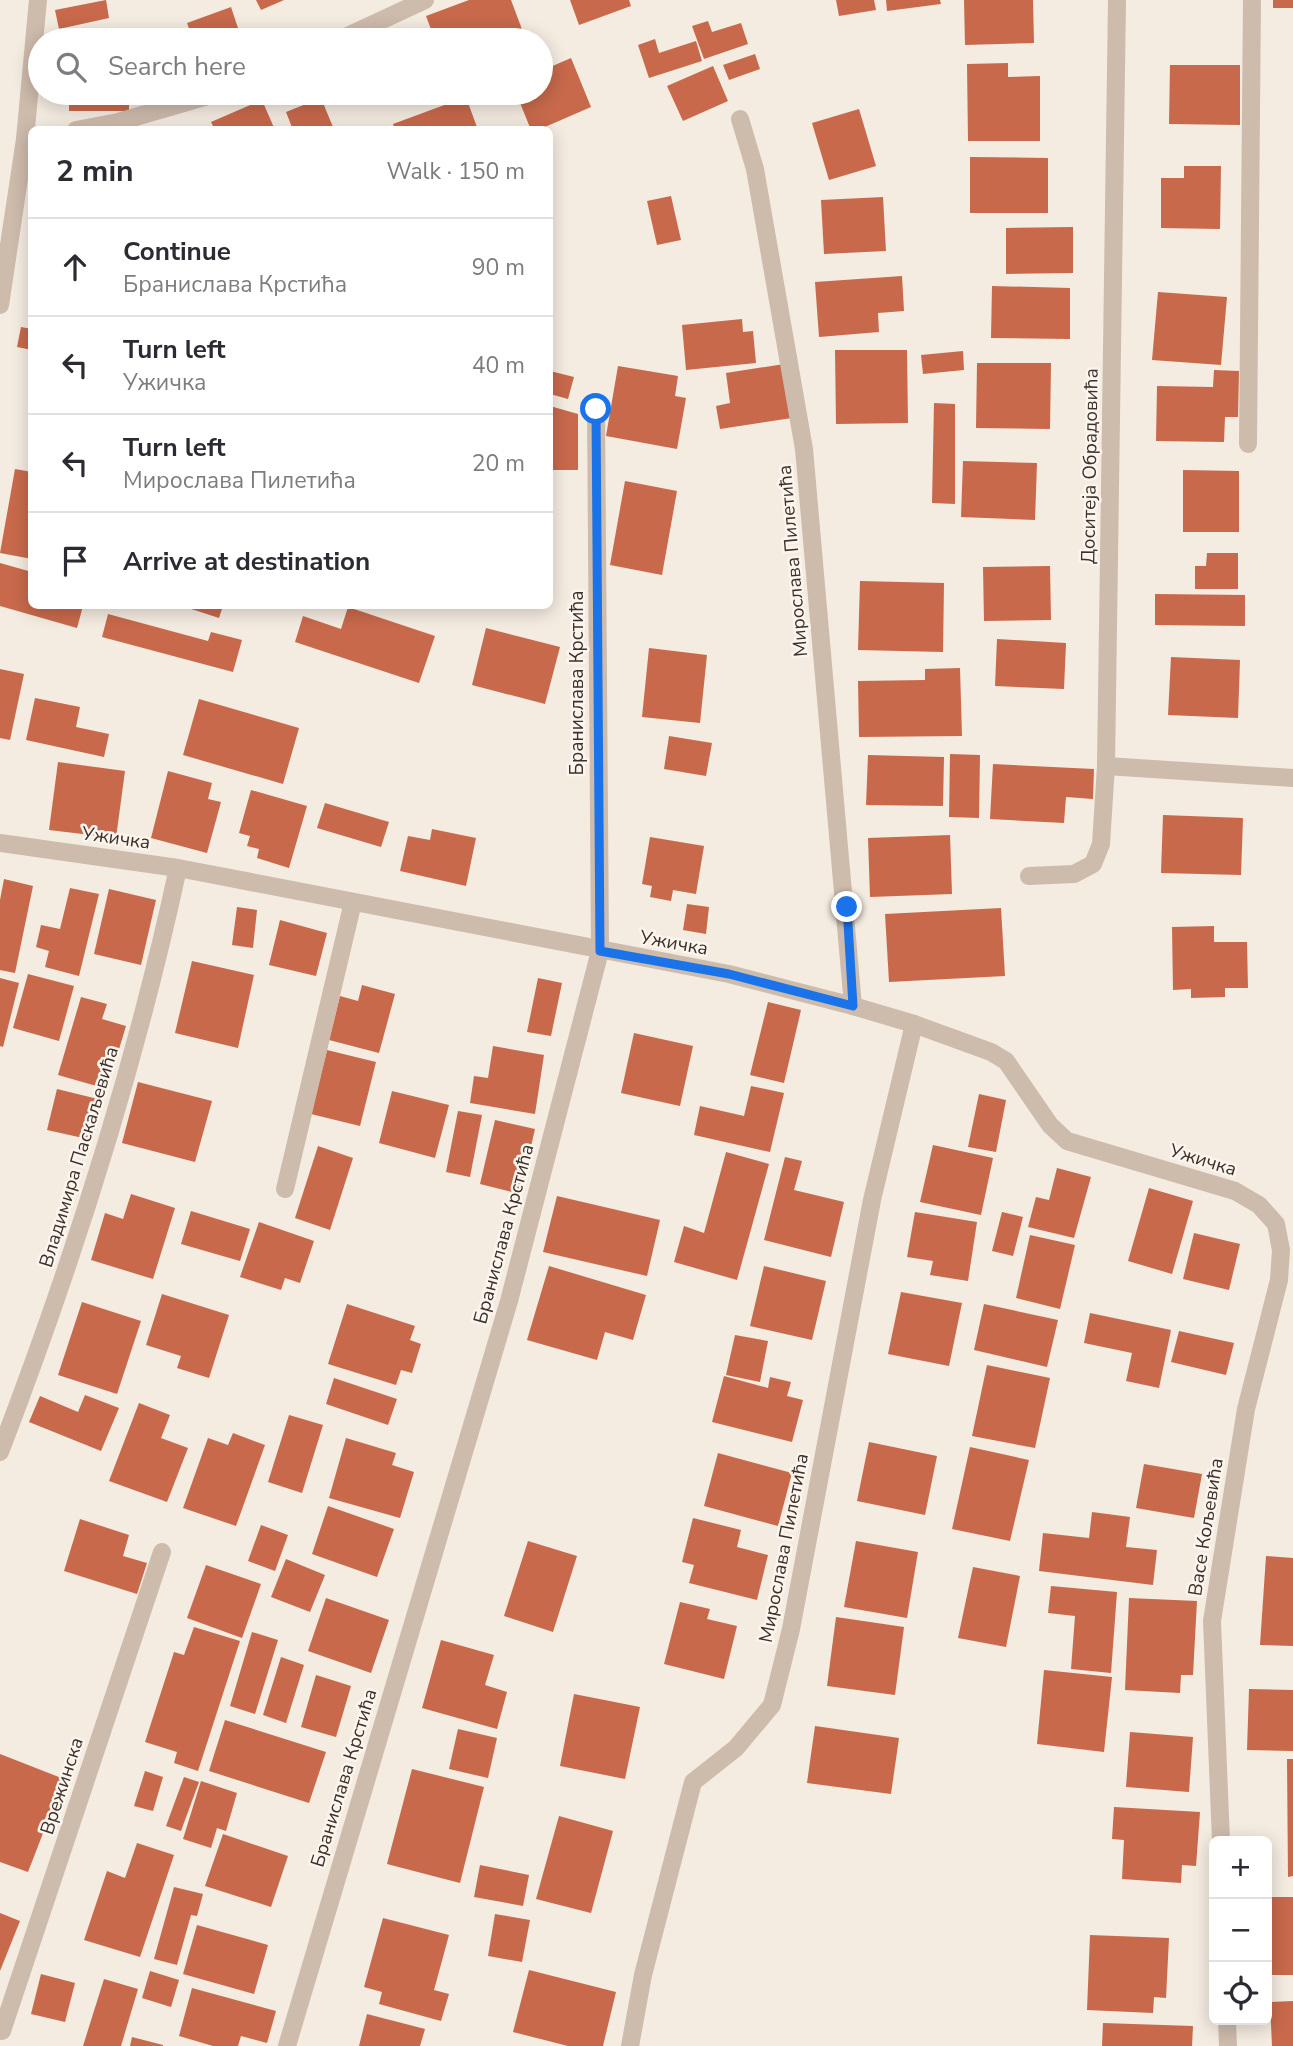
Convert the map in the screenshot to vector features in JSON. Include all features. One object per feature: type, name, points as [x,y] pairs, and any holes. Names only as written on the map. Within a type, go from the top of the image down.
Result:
[{"type":"street","points":[[36,28],[38,0]]},
{"type":"street","points":[[365,28],[425,0]]},
{"type":"street","name":"Доситеја Обрадовића","points":[[1029,876],[1074,874],[1093,864],[1101,844],[1106,766],[1118,0]]},
{"type":"street","points":[[1248,444],[1252,0]]},
{"type":"street","points":[[29,126],[30,105]]},
{"type":"street","points":[[97,126],[177,105]]},
{"type":"street","name":"Мирослава Пилетића","points":[[740,119],[755,169],[804,449],[853,1006]]},
{"type":"street","points":[[0,305],[28,139]]},
{"type":"street","name":"Бранислава Крстића","points":[[287,2046],[509,1301],[600,951],[596,409]]},
{"type":"street","points":[[1106,766],[1293,778]]},
{"type":"street","name":"Ужичка","points":[[0,843],[178,868],[729,974],[914,1024],[991,1052],[1006,1061],[1050,1125],[1067,1141],[1235,1191],[1259,1205],[1276,1224]]},
{"type":"street","name":"Владимира Паскаљевића","points":[[0,1452],[40,1349],[97,1176],[148,1000],[178,868]]},
{"type":"street","points":[[285,1189],[353,902]]},
{"type":"street","name":"Мирослава Пилетића","points":[[630,2046],[643,1975],[693,1782],[736,1748],[772,1705],[790,1629],[872,1200],[914,1024]]},
{"type":"street","name":"Васе Кољевића","points":[[1221,1836],[1212,1621],[1246,1409],[1279,1280],[1281,1250],[1276,1224]]},
{"type":"street","name":"Врежинска","points":[[0,2029],[2,2031],[162,1552]]},
{"type":"street","points":[[1227,2025],[1228,2046]]},
{"type":"building","points":[[106,0],[109,18],[59,28],[55,10]]},
{"type":"building","points":[[256,0],[284,0],[261,10]]},
{"type":"building","points":[[469,0],[511,0],[522,28],[430,28],[426,16]]},
{"type":"building","points":[[570,0],[629,0],[631,6],[579,25]]},
{"type":"building","points":[[836,0],[874,0],[876,10],[839,16]]},
{"type":"building","points":[[886,0],[940,0],[941,4],[887,11]]},
{"type":"building","points":[[964,0],[1033,0],[1034,43],[965,45]]},
{"type":"building","points":[[1273,0],[1293,0],[1293,8],[1273,8]]},
{"type":"building","points":[[231,7],[238,28],[189,28],[187,23]]},
{"type":"building","points":[[708,21],[712,32],[741,23],[748,44],[704,59],[692,26]]},
{"type":"building","points":[[655,39],[659,53],[696,41],[702,61],[649,78],[638,45]]},
{"type":"building","points":[[755,54],[760,69],[729,80],[723,65]]},
{"type":"building","points":[[571,58],[591,107],[547,126],[529,126],[521,105],[553,105],[553,66]]},
{"type":"building","points":[[1008,63],[1008,77],[1040,76],[1040,141],[968,141],[967,64]]},
{"type":"building","points":[[1170,65],[1240,65],[1240,125],[1169,124]]},
{"type":"building","points":[[713,66],[728,101],[683,121],[667,86]]},
{"type":"building","points":[[69,105],[129,105],[129,111],[69,111]]},
{"type":"building","points":[[250,105],[264,105],[273,126],[213,126],[211,122]]},
{"type":"building","points":[[304,105],[324,105],[333,126],[291,126],[286,112]]},
{"type":"building","points":[[444,105],[469,105],[477,126],[394,126],[393,124]]},
{"type":"building","points":[[859,109],[876,166],[829,180],[812,123]]},
{"type":"building","points":[[970,157],[1048,158],[1048,213],[970,213]]},
{"type":"building","points":[[1184,166],[1221,166],[1220,229],[1161,228],[1161,178],[1184,178]]},
{"type":"building","points":[[671,196],[681,240],[657,245],[647,201]]},
{"type":"building","points":[[883,197],[886,251],[824,254],[821,200]]},
{"type":"building","points":[[1073,227],[1073,273],[1006,274],[1006,228]]},
{"type":"building","points":[[902,276],[904,311],[878,313],[879,332],[819,337],[815,282]]},
{"type":"building","points":[[992,286],[1070,288],[1070,339],[991,338]]},
{"type":"building","points":[[1158,292],[1227,297],[1221,365],[1152,360]]},
{"type":"building","points":[[742,319],[743,332],[753,331],[756,363],[686,370],[682,325]]},
{"type":"building","points":[[21,327],[28,328],[28,349],[17,347]]},
{"type":"building","points":[[835,350],[907,350],[908,423],[836,424]]},
{"type":"building","points":[[963,351],[964,370],[923,374],[921,355]]},
{"type":"building","points":[[977,363],[1051,363],[1050,429],[976,428]]},
{"type":"building","points":[[784,364],[792,418],[720,429],[716,406],[730,403],[726,373]]},
{"type":"building","points":[[618,366],[678,376],[675,396],[686,398],[677,449],[606,436]]},
{"type":"building","points":[[1214,370],[1239,371],[1238,417],[1225,417],[1224,442],[1156,441],[1157,386],[1213,387]]},
{"type":"building","points":[[553,372],[574,377],[568,399],[553,395]]},
{"type":"building","points":[[934,403],[955,404],[955,504],[932,503]]},
{"type":"building","points":[[553,407],[578,414],[578,470],[553,470]]},
{"type":"building","points":[[963,461],[1037,463],[1035,520],[961,517]]},
{"type":"building","points":[[15,469],[28,471],[28,558],[0,553]]},
{"type":"building","points":[[1183,470],[1239,471],[1239,532],[1183,532]]},
{"type":"building","points":[[625,481],[677,491],[662,575],[610,565]]},
{"type":"building","points":[[1207,553],[1238,553],[1238,589],[1195,589],[1195,566],[1206,566]]},
{"type":"building","points":[[0,563],[28,571],[28,609],[82,609],[77,628],[0,606]]},
{"type":"building","points":[[1050,566],[1051,620],[984,621],[983,567]]},
{"type":"building","points":[[860,581],[944,583],[943,652],[858,650]]},
{"type":"building","points":[[1155,594],[1245,595],[1245,626],[1155,625]]},
{"type":"building","points":[[191,609],[222,609],[219,618]]},
{"type":"building","points":[[347,609],[354,609],[435,636],[419,683],[295,642],[303,616],[341,629]]},
{"type":"building","points":[[108,614],[208,641],[211,632],[242,640],[233,672],[102,637]]},
{"type":"building","points":[[486,628],[560,647],[545,704],[472,685]]},
{"type":"building","points":[[997,639],[1066,643],[1064,689],[995,686]]},
{"type":"building","points":[[649,648],[707,655],[700,723],[642,717]]},
{"type":"building","points":[[1171,657],[1240,660],[1238,718],[1168,715]]},
{"type":"building","points":[[960,668],[962,736],[859,737],[858,681],[925,680],[925,669]]},
{"type":"building","points":[[0,669],[24,674],[10,740],[0,738]]},
{"type":"building","points":[[35,698],[80,707],[76,727],[109,734],[104,757],[26,740]]},
{"type":"building","points":[[199,699],[299,728],[283,784],[183,755]]},
{"type":"building","points":[[669,736],[712,743],[706,776],[664,769]]},
{"type":"building","points":[[950,754],[980,755],[979,818],[949,817]]},
{"type":"building","points":[[868,755],[944,757],[943,806],[866,805]]},
{"type":"building","points":[[58,762],[125,771],[116,838],[49,830]]},
{"type":"building","points":[[993,764],[1094,769],[1093,799],[1066,797],[1064,823],[990,819]]},
{"type":"building","points":[[168,771],[212,783],[208,799],[221,802],[207,853],[151,838]]},
{"type":"building","points":[[251,790],[307,806],[289,868],[257,858],[259,849],[247,846],[250,836],[239,833]]},
{"type":"building","points":[[325,803],[389,822],[381,847],[317,828]]},
{"type":"building","points":[[1163,815],[1243,818],[1241,875],[1161,873]]},
{"type":"building","points":[[432,829],[476,838],[466,886],[400,871],[408,836],[430,840]]},
{"type":"building","points":[[950,835],[952,894],[870,897],[868,838]]},
{"type":"building","points":[[650,837],[704,846],[696,894],[673,890],[671,901],[650,897],[652,886],[642,884]]},
{"type":"building","points":[[4,879],[33,886],[15,973],[0,970],[0,900]]},
{"type":"building","points":[[70,888],[99,894],[79,976],[45,967],[49,951],[36,947],[41,925],[60,929]]},
{"type":"building","points":[[109,889],[156,900],[141,965],[94,954]]},
{"type":"building","points":[[687,904],[709,907],[706,934],[683,930]]},
{"type":"building","points":[[237,907],[257,910],[253,948],[232,945]]},
{"type":"building","points":[[1001,908],[1005,976],[889,982],[885,914]]},
{"type":"building","points":[[280,920],[327,933],[316,976],[269,965]]},
{"type":"building","points":[[1214,926],[1214,942],[1247,942],[1248,988],[1225,988],[1225,997],[1191,998],[1191,989],[1173,990],[1172,927]]},
{"type":"building","points":[[192,961],[254,975],[238,1048],[175,1033]]},
{"type":"building","points":[[28,974],[74,986],[59,1041],[13,1028]]},
{"type":"building","points":[[0,978],[19,983],[3,1047],[0,1046]]},
{"type":"building","points":[[538,978],[562,983],[551,1036],[527,1032]]},
{"type":"building","points":[[362,985],[395,994],[379,1053],[329,1040],[340,996],[358,1001]]},
{"type":"building","points":[[81,997],[107,1004],[102,1019],[126,1026],[107,1089],[58,1075]]},
{"type":"building","points":[[768,1002],[801,1010],[784,1083],[750,1075]]},
{"type":"building","points":[[634,1033],[693,1046],[680,1106],[621,1093]]},
{"type":"building","points":[[493,1046],[544,1055],[535,1114],[470,1103],[474,1076],[488,1078]]},
{"type":"building","points":[[327,1050],[376,1062],[360,1126],[311,1114]]},
{"type":"building","points":[[138,1082],[212,1101],[195,1162],[122,1143]]},
{"type":"building","points":[[751,1086],[784,1093],[770,1152],[694,1135],[700,1106],[744,1116]]},
{"type":"building","points":[[57,1089],[102,1100],[92,1140],[47,1130]]},
{"type":"building","points":[[392,1091],[449,1105],[435,1158],[379,1143]]},
{"type":"building","points":[[979,1094],[1006,1100],[996,1152],[968,1147]]},
{"type":"building","points":[[458,1111],[482,1115],[470,1177],[446,1172]]},
{"type":"building","points":[[495,1120],[535,1129],[520,1194],[480,1184]]},
{"type":"building","points":[[933,1145],[993,1158],[981,1215],[920,1202]]},
{"type":"building","points":[[318,1146],[353,1158],[330,1230],[295,1218]]},
{"type":"building","points":[[726,1152],[769,1164],[737,1280],[674,1262],[684,1226],[704,1233]]},
{"type":"building","points":[[785,1157],[802,1161],[794,1190],[844,1202],[831,1257],[764,1240]]},
{"type":"building","points":[[1057,1168],[1091,1177],[1074,1238],[1028,1227],[1036,1197],[1049,1200]]},
{"type":"building","points":[[1149,1188],[1193,1201],[1172,1274],[1128,1261]]},
{"type":"building","points":[[131,1194],[175,1208],[153,1279],[91,1260],[105,1213],[123,1219]]},
{"type":"building","points":[[557,1196],[660,1220],[647,1276],[543,1252]]},
{"type":"building","points":[[191,1211],[250,1229],[240,1261],[181,1244]]},
{"type":"building","points":[[915,1212],[977,1222],[968,1281],[930,1275],[933,1261],[907,1257]]},
{"type":"building","points":[[1002,1212],[1023,1217],[1013,1256],[992,1251]]},
{"type":"building","points":[[259,1222],[314,1241],[300,1283],[285,1278],[281,1290],[240,1277]]},
{"type":"building","points":[[1194,1233],[1240,1244],[1229,1290],[1183,1279]]},
{"type":"building","points":[[1030,1235],[1075,1245],[1060,1309],[1016,1298]]},
{"type":"building","points":[[549,1266],[646,1295],[633,1340],[605,1332],[597,1360],[527,1340]]},
{"type":"building","points":[[764,1266],[826,1281],[812,1340],[750,1326]]},
{"type":"building","points":[[901,1292],[962,1303],[949,1366],[888,1354]]},
{"type":"building","points":[[162,1294],[229,1315],[209,1378],[177,1368],[181,1356],[146,1345]]},
{"type":"building","points":[[82,1302],[141,1321],[117,1394],[58,1375]]},
{"type":"building","points":[[347,1304],[415,1326],[410,1340],[421,1344],[412,1373],[401,1370],[396,1385],[328,1364]]},
{"type":"building","points":[[984,1304],[1058,1320],[1047,1367],[974,1350]]},
{"type":"building","points":[[1090,1313],[1171,1330],[1159,1388],[1126,1381],[1132,1353],[1084,1343]]},
{"type":"building","points":[[1179,1331],[1234,1343],[1226,1375],[1171,1362]]},
{"type":"building","points":[[735,1335],[768,1341],[760,1382],[726,1375]]},
{"type":"building","points":[[987,1365],[1050,1378],[1035,1448],[972,1436]]},
{"type":"building","points":[[724,1376],[768,1388],[770,1377],[791,1382],[787,1396],[803,1400],[792,1442],[712,1422]]},
{"type":"building","points":[[334,1378],[397,1399],[388,1425],[326,1404]]},
{"type":"building","points":[[85,1395],[119,1408],[101,1451],[29,1422],[40,1396],[78,1412]]},
{"type":"building","points":[[139,1403],[170,1415],[161,1438],[188,1448],[167,1502],[109,1481]]},
{"type":"building","points":[[289,1415],[323,1425],[302,1493],[268,1482]]},
{"type":"building","points":[[233,1433],[265,1445],[236,1526],[183,1508],[208,1438],[228,1445]]},
{"type":"building","points":[[346,1438],[396,1453],[392,1465],[414,1472],[400,1518],[329,1498]]},
{"type":"building","points":[[869,1442],[937,1456],[925,1515],[857,1501]]},
{"type":"building","points":[[970,1447],[1029,1460],[1010,1541],[952,1529]]},
{"type":"building","points":[[718,1453],[792,1473],[778,1526],[704,1506]]},
{"type":"building","points":[[1144,1464],[1202,1474],[1194,1518],[1136,1508]]},
{"type":"building","points":[[328,1506],[394,1529],[377,1577],[312,1554]]},
{"type":"building","points":[[1092,1512],[1130,1517],[1126,1547],[1157,1550],[1153,1585],[1039,1571],[1043,1533],[1089,1538]]},
{"type":"building","points":[[693,1518],[741,1530],[737,1547],[768,1555],[757,1600],[689,1583],[694,1565],[682,1562]]},
{"type":"building","points":[[80,1519],[129,1535],[123,1556],[147,1563],[137,1594],[64,1571]]},
{"type":"building","points":[[261,1525],[288,1535],[275,1571],[248,1561]]},
{"type":"building","points":[[528,1541],[577,1556],[553,1632],[504,1616]]},
{"type":"building","points":[[856,1541],[918,1552],[907,1618],[844,1607]]},
{"type":"building","points":[[1266,1556],[1293,1558],[1293,1646],[1260,1645]]},
{"type":"building","points":[[286,1559],[325,1575],[310,1612],[271,1597]]},
{"type":"building","points":[[206,1565],[261,1584],[242,1638],[187,1618]]},
{"type":"building","points":[[973,1567],[1020,1576],[1006,1647],[958,1638]]},
{"type":"building","points":[[1051,1586],[1117,1592],[1111,1673],[1071,1669],[1075,1616],[1048,1613]]},
{"type":"building","points":[[326,1598],[389,1620],[371,1673],[308,1651]]},
{"type":"building","points":[[1129,1598],[1197,1601],[1193,1675],[1181,1675],[1180,1693],[1125,1690]]},
{"type":"building","points":[[680,1602],[710,1609],[707,1619],[737,1626],[724,1679],[664,1664]]},
{"type":"building","points":[[836,1617],[904,1627],[895,1695],[827,1686]]},
{"type":"building","points":[[194,1627],[240,1641],[198,1771],[174,1763],[177,1752],[145,1742],[174,1652],[184,1655]]},
{"type":"building","points":[[252,1632],[278,1640],[255,1714],[230,1706]]},
{"type":"building","points":[[441,1640],[494,1655],[485,1685],[507,1692],[497,1729],[422,1708]]},
{"type":"building","points":[[281,1657],[304,1665],[286,1723],[263,1715]]},
{"type":"building","points":[[1044,1670],[1112,1677],[1104,1752],[1037,1744]]},
{"type":"building","points":[[316,1675],[351,1686],[336,1737],[301,1727]]},
{"type":"building","points":[[1249,1689],[1293,1690],[1293,1751],[1247,1750]]},
{"type":"building","points":[[574,1694],[640,1707],[625,1779],[560,1766]]},
{"type":"building","points":[[225,1720],[326,1752],[309,1803],[209,1771]]},
{"type":"building","points":[[815,1726],[899,1738],[891,1794],[807,1783]]},
{"type":"building","points":[[458,1729],[497,1738],[488,1778],[449,1769]]},
{"type":"building","points":[[1130,1732],[1193,1737],[1189,1792],[1126,1787]]},
{"type":"building","points":[[0,1754],[64,1779],[28,1872],[0,1862]]},
{"type":"building","points":[[1287,1759],[1293,1759],[1293,1876],[1288,1877]]},
{"type":"building","points":[[412,1769],[484,1787],[460,1883],[387,1864]]},
{"type":"building","points":[[145,1771],[163,1777],[153,1811],[134,1806]]},
{"type":"building","points":[[184,1777],[199,1782],[181,1831],[166,1826]]},
{"type":"building","points":[[201,1781],[237,1793],[226,1831],[217,1828],[211,1848],[183,1839]]},
{"type":"building","points":[[1114,1807],[1200,1812],[1196,1866],[1182,1865],[1181,1883],[1122,1879],[1124,1840],[1112,1839]]},
{"type":"building","points":[[559,1816],[613,1831],[591,1913],[536,1899]]},
{"type":"building","points":[[223,1834],[288,1856],[271,1907],[205,1886]]},
{"type":"building","points":[[137,1843],[174,1855],[140,1957],[84,1940],[107,1871],[125,1878]]},
{"type":"building","points":[[480,1865],[529,1875],[523,1906],[474,1897]]},
{"type":"building","points":[[174,1887],[203,1894],[197,1916],[191,1915],[177,1965],[154,1959]]},
{"type":"building","points":[[1272,1897],[1293,1897],[1293,1975],[1272,1975]]},
{"type":"building","points":[[0,1913],[20,1921],[0,1971]]},
{"type":"building","points":[[495,1914],[530,1920],[522,1962],[488,1956]]},
{"type":"building","points":[[383,1918],[449,1935],[434,1990],[449,1994],[441,2021],[379,2004],[382,1992],[364,1987]]},
{"type":"building","points":[[197,1925],[268,1945],[254,1994],[183,1974]]},
{"type":"building","points":[[1090,1935],[1169,1938],[1166,1998],[1154,1997],[1153,2013],[1087,2010]]},
{"type":"building","points":[[529,1970],[616,1992],[603,2046],[568,2046],[513,2032]]},
{"type":"building","points":[[150,1971],[179,1980],[171,2007],[142,1998]]},
{"type":"building","points":[[41,1974],[75,1983],[65,2022],[31,2014]]},
{"type":"building","points":[[104,1979],[138,1989],[121,2046],[83,2046]]},
{"type":"building","points":[[192,1988],[276,2011],[267,2043],[241,2036],[238,2046],[213,2046],[179,2036]]},
{"type":"building","points":[[1293,2001],[1293,2046],[1272,2046],[1272,2002]]},
{"type":"building","points":[[367,2014],[425,2029],[420,2046],[359,2046]]},
{"type":"building","points":[[1103,2023],[1193,2026],[1192,2046],[1102,2046]]},
{"type":"building","points":[[132,2037],[163,2045],[163,2046],[130,2046]]},
{"type":"route","points":[[596,409],[600,951],[729,974],[853,1006],[847,907]]}]
